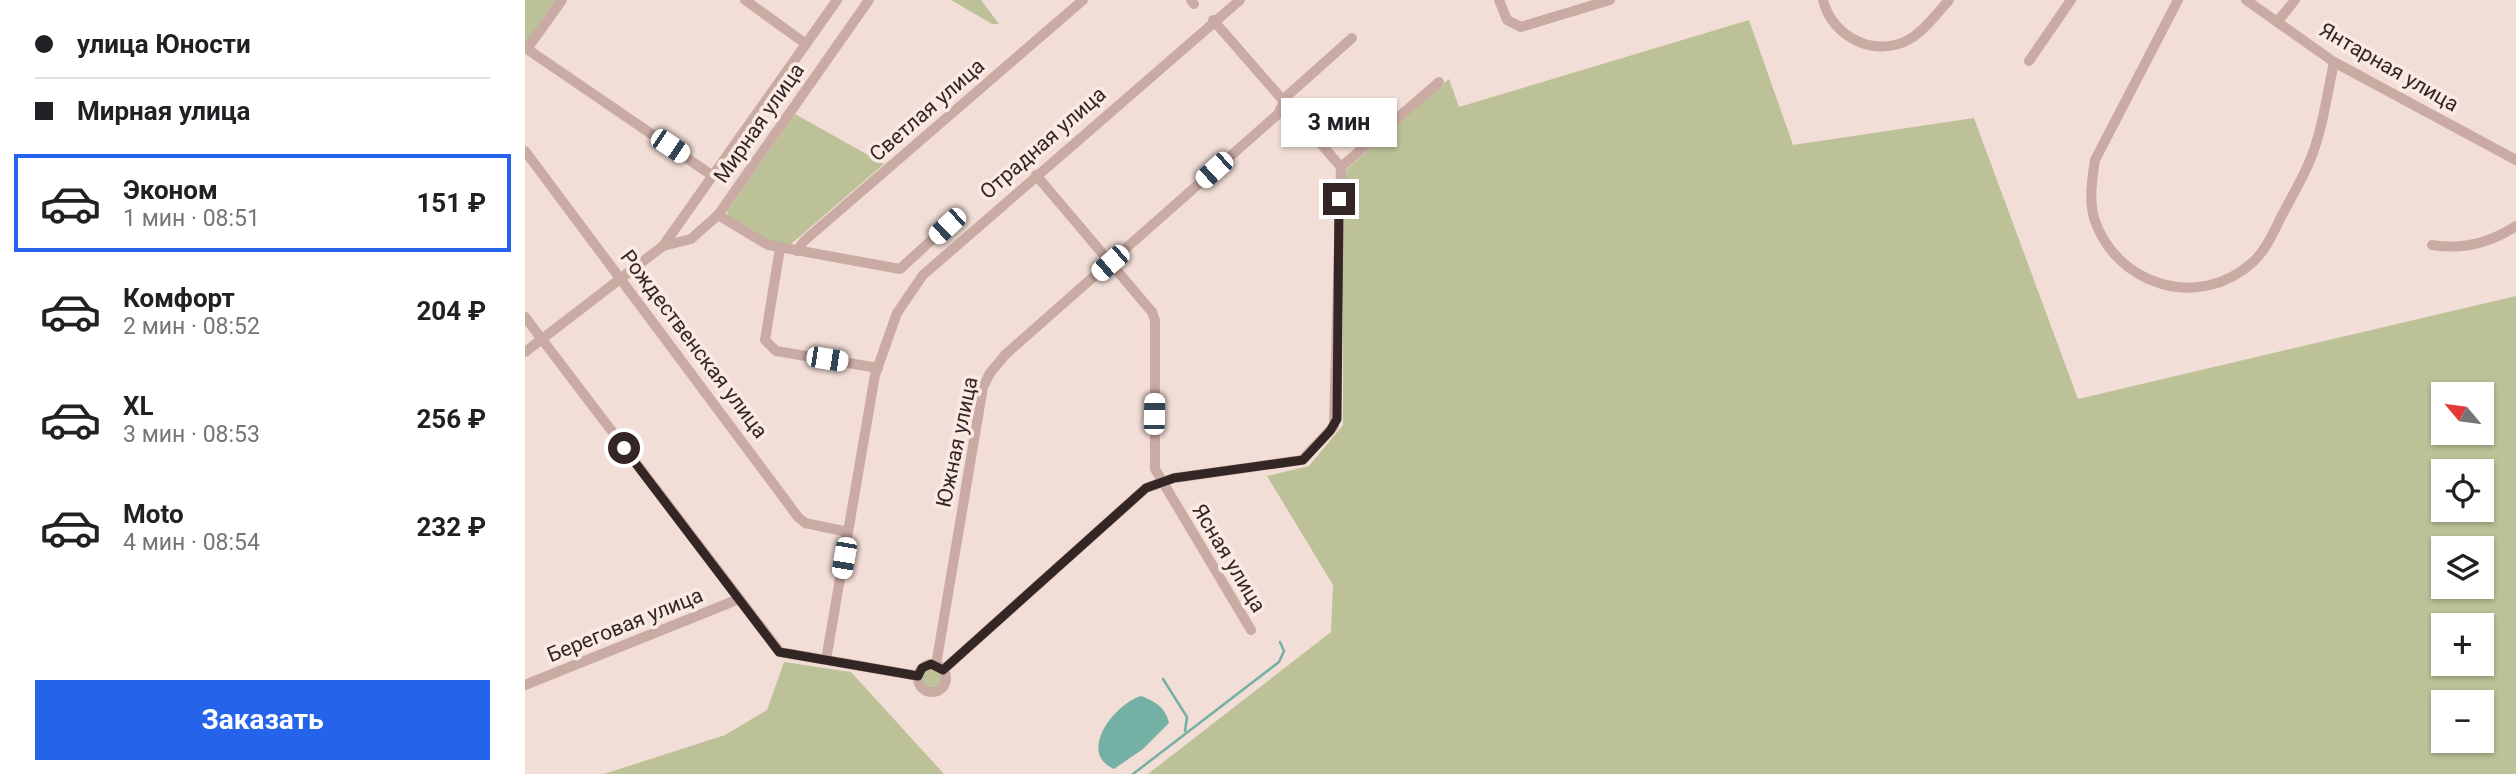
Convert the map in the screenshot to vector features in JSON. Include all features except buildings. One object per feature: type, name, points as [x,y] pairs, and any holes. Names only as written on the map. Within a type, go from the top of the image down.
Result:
[{"type":"street","points":[[562,0],[526,50],[713,176]]},
{"type":"street","points":[[745,0],[806,44]]},
{"type":"street","name":"Мирная улица","points":[[525,352],[663,246],[837,0]]},
{"type":"street","name":"Мирная улица","points":[[663,246],[691,239],[718,215],[869,0]]},
{"type":"street","name":"Светлая улица","points":[[797,251],[804,241],[1083,0]]},
{"type":"street","points":[[1499,0],[1507,20],[1521,27],[1610,0]]},
{"type":"street","points":[[1823,0],[1826,12],[1835,25],[1858,43],[1872,47],[1896,45],[1911,39],[1949,0]]},
{"type":"street","points":[[2029,61],[2071,0]]},
{"type":"street","points":[[2178,0],[2095,160],[2093,170],[2094,216],[2105,244],[2123,264],[2144,279],[2166,287],[2188,289],[2236,275],[2255,261],[2309,163],[2334,62]]},
{"type":"street","name":"Янтарная улица","points":[[2246,0],[2334,62],[2516,160]]},
{"type":"street","points":[[2277,22],[2295,0]]},
{"type":"street","name":"Отрадная улица","points":[[826,660],[878,368],[897,313],[923,275],[1232,2]]},
{"type":"street","points":[[918,676],[926,665],[940,667],[1146,488],[1160,481],[1303,460],[1330,431],[1337,419],[1341,167],[1213,20]]},
{"type":"street","name":"Южная улица","points":[[940,667],[983,387],[990,373],[1006,354],[1278,114],[1287,96],[1352,38]]},
{"type":"street","points":[[1341,167],[1439,82]]},
{"type":"street","name":"Рождественская улица","points":[[525,151],[798,517],[813,525],[848,532]]},
{"type":"street","name":"Ясная улица","points":[[1036,175],[1153,312],[1154,461],[1160,481],[1251,630]]},
{"type":"street","points":[[718,215],[768,245],[900,270],[947,226]]},
{"type":"street","points":[[2431,245],[2448,248],[2481,244],[2516,226]]},
{"type":"street","points":[[779,248],[765,340],[767,345],[776,351],[878,368]]},
{"type":"street","points":[[525,317],[779,652],[918,676]]},
{"type":"street","name":"Береговая улица","points":[[525,685],[739,599]]},
{"type":"street","points":[[918,676],[923,688],[935,692],[945,684],[940,667]]},
{"type":"green space","points":[[525,0],[557,0],[525,46]]},
{"type":"green space","points":[[951,0],[981,0],[999,24],[992,24]]},
{"type":"green space","points":[[1749,20],[1793,145],[1974,118],[2078,399],[2516,296],[2516,774],[1148,774],[1331,632],[1333,585],[1267,476],[1309,466],[1343,425],[1343,178],[1347,169],[1449,79],[1459,107]]},
{"type":"green space","points":[[795,114],[884,164],[790,245],[772,242],[728,216],[727,211]]},
{"type":"green space","points":[[784,662],[851,672],[944,774],[604,774],[725,735],[767,710]]},
{"type":"green space","points":[[932,669],[938,672],[941,678],[938,684],[932,687],[926,684],[923,678],[926,672]]},
{"type":"water","points":[[1141,696],[1159,706],[1169,723],[1143,749],[1114,769],[1103,761],[1099,740],[1111,718],[1131,700]]},
{"type":"waterway","points":[[1133,774],[1279,662],[1284,651],[1280,642]]},
{"type":"waterway","points":[[1163,679],[1187,717],[1185,731]]},
{"type":"route","points":[[624,448],[779,652],[795,657],[918,676],[926,665],[936,665],[943,670],[1146,488],[1174,478],[1303,460],[1330,431],[1337,419],[1339,199]]}]
